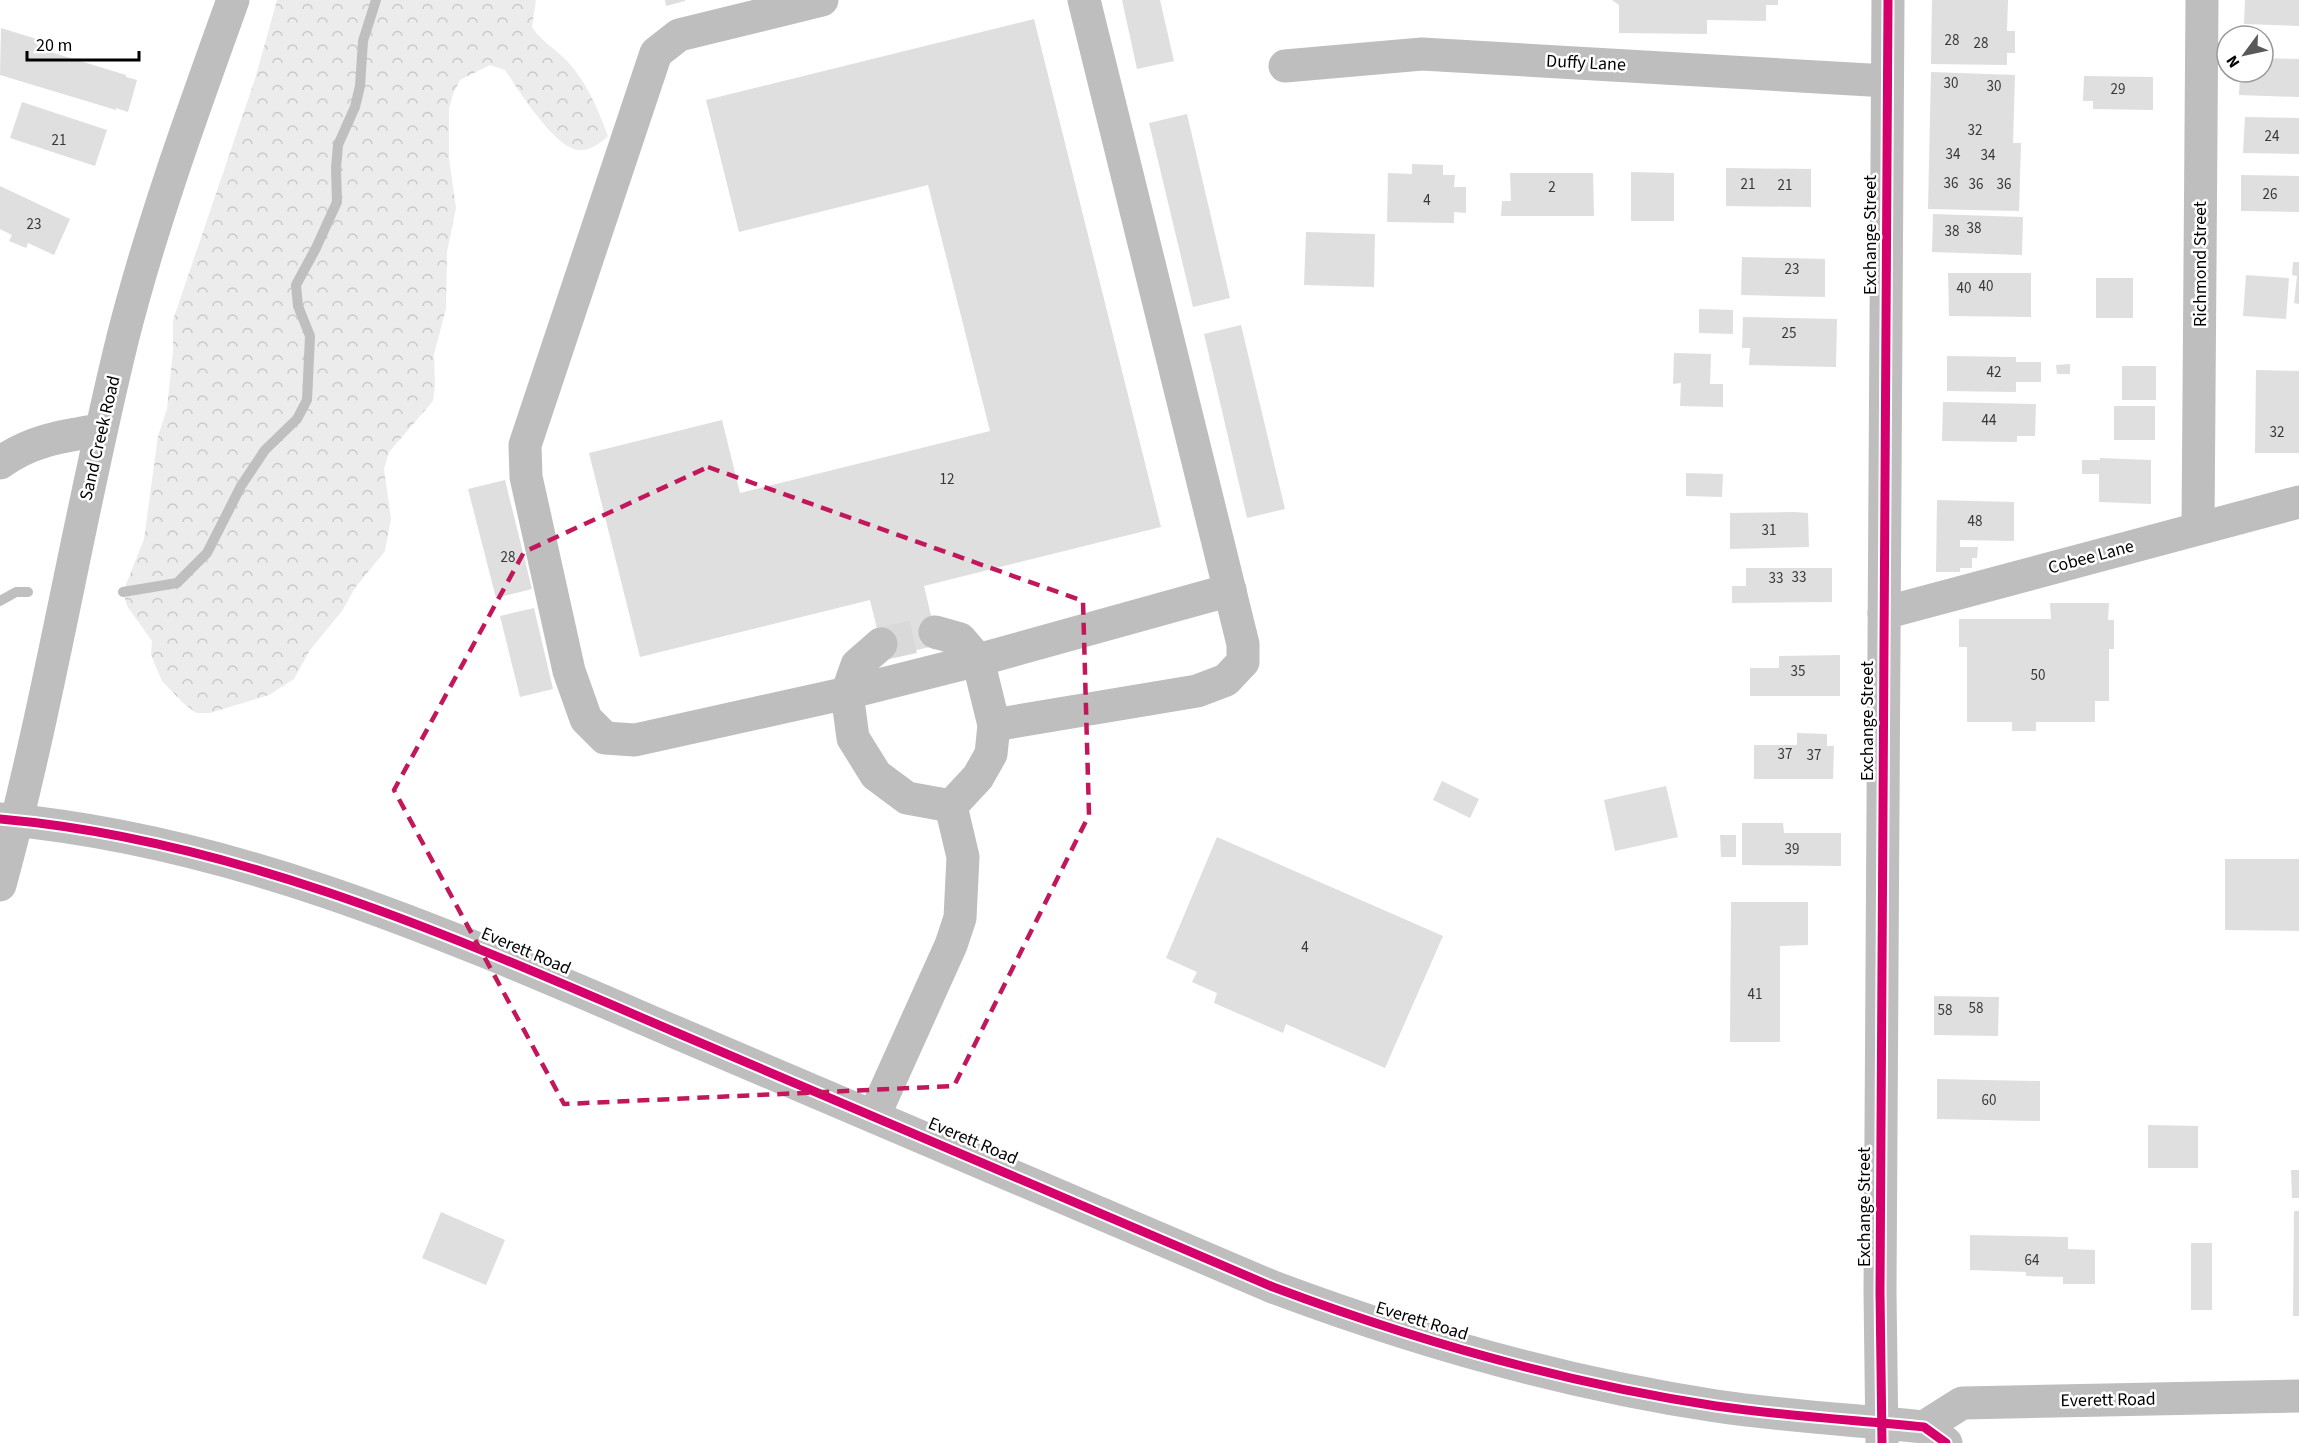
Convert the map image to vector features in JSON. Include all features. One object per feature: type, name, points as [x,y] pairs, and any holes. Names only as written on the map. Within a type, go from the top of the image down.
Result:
[{"type":"street","name":"Sand Creek Road","points":[[0,885],[9,820],[132,304],[149,242],[233,0]]},
{"type":"street","points":[[822,0],[679,35],[656,53],[525,445],[526,477],[569,671],[586,719],[605,738],[635,740],[847,693],[978,660],[1230,590]]},
{"type":"street","points":[[994,724],[1197,692],[1226,680],[1243,662],[1244,644],[1084,0]]},
{"type":"street","name":"Exchange Street","points":[[1882,1433],[1880,1292],[1888,0]]},
{"type":"street","name":"Richmond Street","points":[[2198,528],[2202,0]]},
{"type":"street","name":"Duffy Lane","points":[[1285,66],[1422,54],[1887,81]]},
{"type":"street","points":[[0,463],[39,441],[101,430]]},
{"type":"street","name":"Cobee Lane","points":[[1884,613],[2299,502]]},
{"type":"street","points":[[935,632],[960,639],[978,660],[994,724],[991,754],[978,777],[951,806]]},
{"type":"street","points":[[881,644],[857,665],[847,693],[853,738],[876,775],[907,798],[951,806]]},
{"type":"street","points":[[874,1116],[951,945],[960,918],[963,858],[951,806]]},
{"type":"street","name":"Everett Road","points":[[9,820],[105,832],[158,844],[319,888],[428,928],[1273,1287],[1425,1341],[1532,1369],[1643,1394],[1882,1433],[1935,1435],[1962,1403],[2299,1396]]},
{"type":"highlighted area","points":[[708,467],[1083,601],[1089,815],[954,1086],[564,1104],[394,790],[524,552]]},
{"type":"green space","points":[[277,0],[536,0],[532,27],[579,76],[596,105],[608,136],[591,148],[579,150],[569,147],[559,140],[538,117],[505,70],[490,65],[460,80],[449,109],[449,158],[456,208],[447,252],[446,309],[434,354],[433,401],[389,452],[384,469],[391,519],[385,551],[355,588],[342,611],[310,650],[294,679],[269,695],[210,713],[196,713],[162,681],[151,655],[152,641],[127,606],[123,592],[144,539],[158,436],[167,409],[173,350],[173,320],[255,79]]},
{"type":"building","points":[[665,0],[685,0],[685,1],[666,6]]},
{"type":"building","points":[[1122,0],[1160,0],[1174,61],[1137,69]]},
{"type":"building","points":[[1612,0],[1778,0],[1778,5],[1766,5],[1766,21],[1707,20],[1707,34],[1619,33],[1619,5]]},
{"type":"building","points":[[1932,0],[2008,0],[2007,31],[2015,31],[2015,53],[2007,53],[2007,65],[1931,64]]},
{"type":"building","points":[[2245,0],[2299,0],[2299,26],[2244,24]]},
{"type":"building","points":[[1034,19],[1161,527],[924,586],[938,645],[884,658],[870,600],[640,657],[589,453],[722,420],[740,493],[990,431],[928,185],[739,232],[706,100]]},
{"type":"building","points":[[1,28],[43,41],[41,49],[137,80],[128,112],[0,75]]},
{"type":"building","points":[[2275,58],[2299,59],[2299,97],[2239,95],[2239,84],[2275,84]]},
{"type":"building","points":[[1931,72],[2015,75],[2013,143],[2021,143],[2019,211],[1928,209]]},
{"type":"building","points":[[2084,76],[2153,77],[2153,110],[2093,109],[2093,101],[2083,101]]},
{"type":"building","points":[[22,102],[107,130],[95,166],[10,138]]},
{"type":"building","points":[[1187,114],[1230,298],[1193,307],[1149,123]]},
{"type":"building","points":[[2245,117],[2299,118],[2299,154],[2243,153]]},
{"type":"building","points":[[1412,164],[1443,165],[1443,175],[1455,175],[1454,187],[1466,187],[1466,213],[1454,212],[1454,223],[1387,222],[1388,173],[1412,174]]},
{"type":"building","points":[[1726,168],[1811,169],[1811,207],[1726,206]]},
{"type":"building","points":[[1631,172],[1674,173],[1674,221],[1631,221]]},
{"type":"building","points":[[1510,173],[1593,173],[1594,216],[1501,216],[1502,201],[1511,201]]},
{"type":"building","points":[[2241,175],[2299,176],[2299,212],[2241,211]]},
{"type":"building","points":[[0,186],[70,219],[54,255],[28,243],[26,248],[9,241],[12,235],[0,229]]},
{"type":"building","points":[[1933,214],[2023,217],[2022,255],[1932,252]]},
{"type":"building","points":[[1306,232],[1375,234],[1374,287],[1304,285]]},
{"type":"building","points":[[1742,257],[1825,259],[1825,297],[1741,295]]},
{"type":"building","points":[[2293,262],[2299,262],[2299,304],[2294,303],[2297,276],[2292,275]]},
{"type":"building","points":[[1948,273],[2031,273],[2031,317],[1949,316]]},
{"type":"building","points":[[2246,275],[2289,278],[2286,319],[2243,316]]},
{"type":"building","points":[[2096,278],[2133,278],[2133,318],[2096,318]]},
{"type":"building","points":[[1699,309],[1733,310],[1733,334],[1699,333]]},
{"type":"building","points":[[1743,317],[1837,319],[1836,367],[1749,365],[1750,348],[1742,348]]},
{"type":"building","points":[[1241,325],[1285,509],[1247,518],[1204,334]]},
{"type":"building","points":[[1674,353],[1711,354],[1710,384],[1723,384],[1723,407],[1680,406],[1681,383],[1673,384]]},
{"type":"building","points":[[1947,356],[2016,357],[2016,362],[2041,362],[2041,382],[2016,382],[2016,392],[1947,391]]},
{"type":"building","points":[[2070,364],[2070,374],[2057,374],[2056,365]]},
{"type":"building","points":[[2122,366],[2156,366],[2156,400],[2122,400]]},
{"type":"building","points":[[2256,370],[2299,371],[2299,453],[2255,453]]},
{"type":"building","points":[[1943,402],[2036,404],[2035,436],[2017,436],[2017,442],[1942,441]]},
{"type":"building","points":[[2114,406],[2155,406],[2155,440],[2114,440]]},
{"type":"building","points":[[2100,458],[2151,460],[2151,504],[2099,502],[2099,474],[2082,474],[2082,460],[2100,460]]},
{"type":"building","points":[[1686,473],[1723,474],[1722,497],[1686,496]]},
{"type":"building","points":[[505,480],[532,589],[496,598],[468,489]]},
{"type":"building","points":[[1937,500],[2014,502],[2014,541],[1960,540],[1960,547],[1978,547],[1977,558],[1972,558],[1972,568],[1960,568],[1960,572],[1936,572]]},
{"type":"building","points":[[1730,513],[1808,513],[1809,547],[1730,549]]},
{"type":"building","points":[[1746,568],[1832,568],[1832,602],[1732,603],[1732,586],[1746,586]]},
{"type":"building","points":[[2050,603],[2109,603],[2108,620],[2114,620],[2114,649],[2109,649],[2109,701],[2095,701],[2095,722],[2036,722],[2036,731],[2012,731],[2012,722],[1967,722],[1967,647],[1959,647],[1959,619],[2051,619]]},
{"type":"building","points":[[534,608],[553,689],[520,697],[500,616]]},
{"type":"building","points":[[1840,655],[1840,696],[1750,696],[1750,668],[1779,668],[1779,656]]},
{"type":"building","points":[[1797,733],[1827,734],[1827,746],[1834,746],[1833,779],[1754,779],[1754,745],[1797,745]]},
{"type":"building","points":[[1442,781],[1479,799],[1470,818],[1433,800]]},
{"type":"building","points":[[1666,786],[1678,837],[1615,851],[1604,800]]},
{"type":"building","points":[[1742,823],[1783,823],[1784,833],[1841,833],[1841,866],[1742,865]]},
{"type":"building","points":[[1720,835],[1736,835],[1736,857],[1721,857]]},
{"type":"building","points":[[1217,837],[1443,936],[1385,1068],[1286,1024],[1283,1033],[1214,1003],[1217,993],[1192,982],[1197,972],[1166,958]]},
{"type":"building","points":[[2225,859],[2299,859],[2299,931],[2225,930]]},
{"type":"building","points":[[1731,902],[1808,902],[1808,945],[1780,946],[1780,1042],[1730,1042]]},
{"type":"building","points":[[1934,996],[1999,997],[1998,1036],[1934,1035]]},
{"type":"building","points":[[1937,1079],[2040,1081],[2040,1121],[1937,1119]]},
{"type":"building","points":[[2148,1125],[2198,1126],[2198,1168],[2148,1168]]},
{"type":"building","points":[[2291,1170],[2299,1170],[2299,1198],[2292,1198]]},
{"type":"building","points":[[2294,1211],[2299,1211],[2299,1316],[2293,1316]]},
{"type":"building","points":[[441,1212],[505,1240],[486,1285],[422,1258]]},
{"type":"building","points":[[1970,1235],[2068,1237],[2068,1249],[2095,1250],[2095,1284],[2063,1284],[2063,1277],[2026,1276],[2026,1272],[1970,1270]]},
{"type":"building","points":[[2191,1243],[2212,1243],[2212,1310],[2191,1310]]},
{"type":"waterway","points":[[123,592],[177,583],[207,553],[241,486],[265,450],[297,419],[307,400],[310,336],[298,306],[296,285],[337,202],[338,145],[355,107],[360,86],[363,41],[376,0]]},
{"type":"waterway","points":[[0,601],[16,592],[28,592]]},
{"type":"tunnel","points":[[881,644],[935,632]]},
{"type":"cycle path","points":[[1882,1443],[1880,1292],[1888,0]]},
{"type":"cycle path","points":[[0,819],[89,830],[176,848],[261,871],[346,898],[512,962],[1273,1287],[1382,1325],[1492,1358],[1603,1385],[1716,1406],[1924,1427],[1946,1443]]}]
